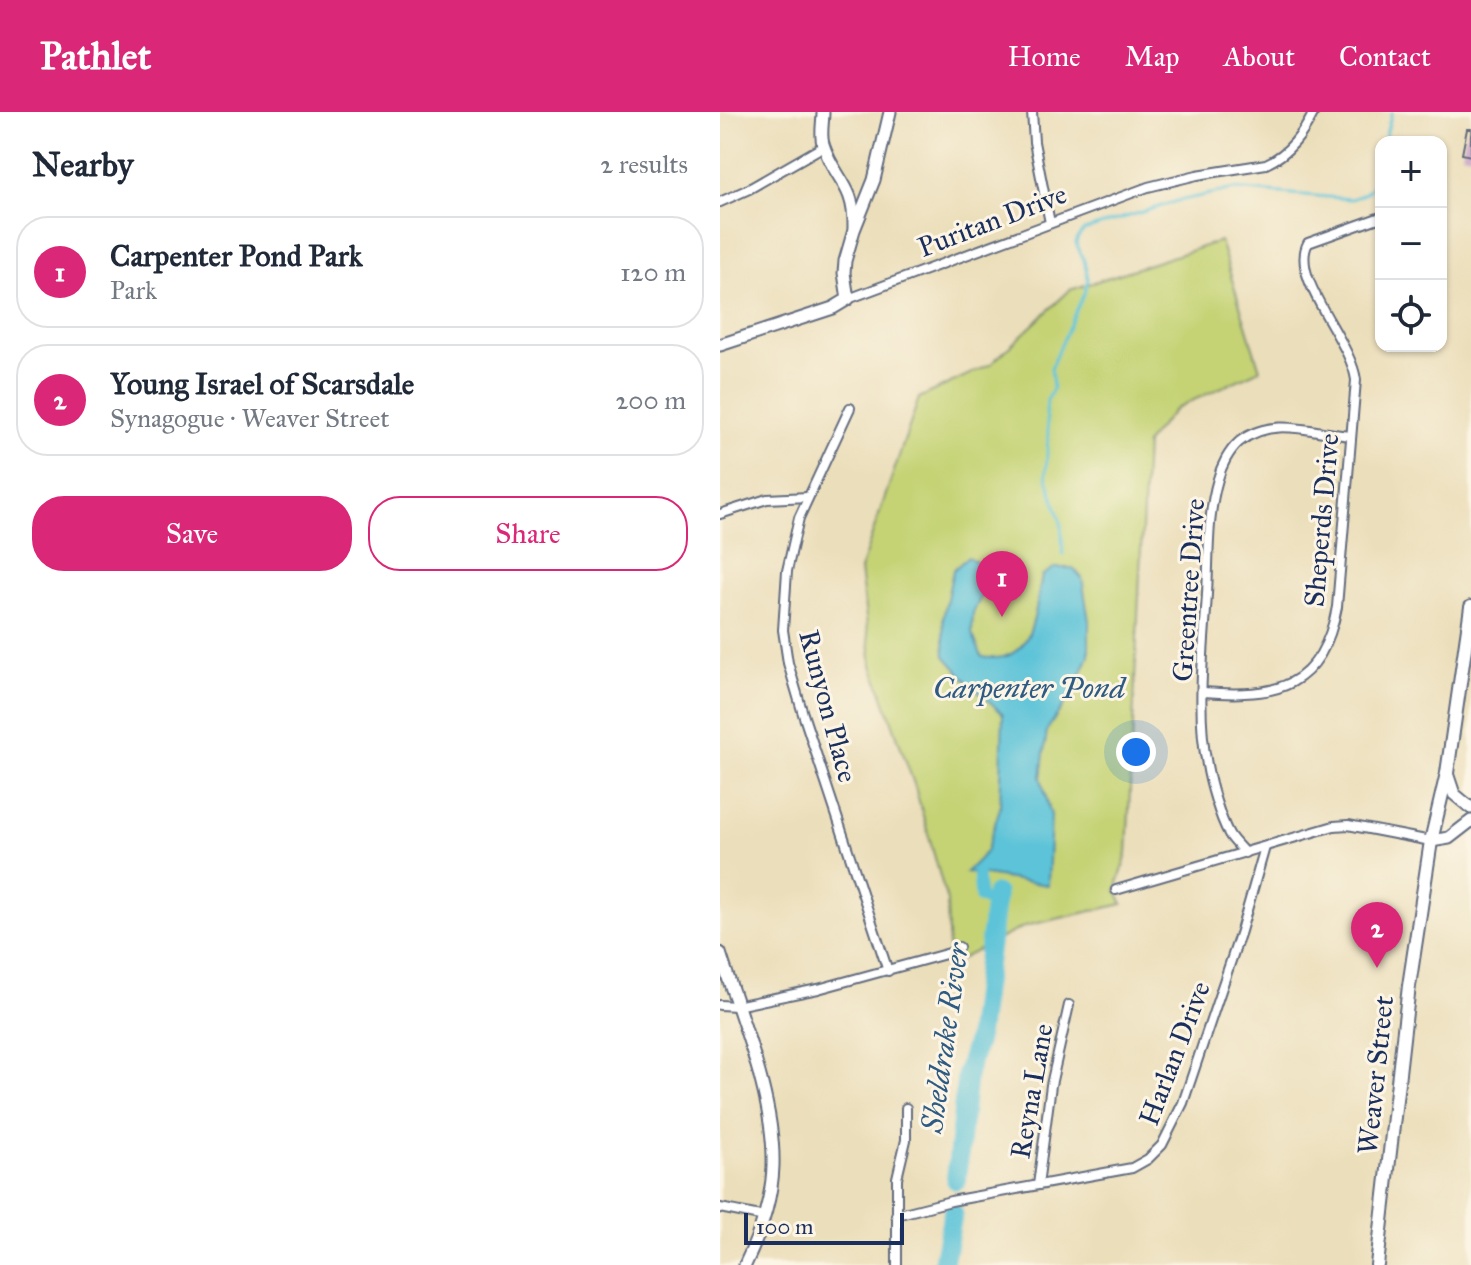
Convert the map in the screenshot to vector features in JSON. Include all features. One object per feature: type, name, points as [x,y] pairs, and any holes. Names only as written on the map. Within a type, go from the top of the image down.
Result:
[{"type":"main road","name":"Weaver Street","points":[[1377,1265],[1409,986],[1431,841],[1447,773],[1471,607]]},
{"type":"main road","points":[[1368,1265],[1380,1237]]},
{"type":"street","points":[[823,112],[824,146],[849,189],[854,230]]},
{"type":"street","points":[[848,299],[844,273],[854,230],[874,180],[890,112]]},
{"type":"street","points":[[1032,112],[1034,142],[1050,223]]},
{"type":"street","name":"Puritan Drive","points":[[720,345],[833,308],[848,299],[1148,187],[1212,172],[1252,168],[1275,160],[1297,141],[1314,112]]},
{"type":"street","points":[[720,202],[824,146]]},
{"type":"street","name":"Sheperds Drive","points":[[1203,692],[1229,694],[1286,686],[1298,681],[1328,640],[1337,607],[1355,397],[1354,367],[1306,274],[1303,255],[1308,243],[1375,219]]},
{"type":"street","name":"Runyon Place","points":[[850,408],[799,518],[784,593],[783,630],[788,663],[803,714],[888,971]]},
{"type":"street","name":"Greentree Drive","points":[[1245,853],[1230,835],[1207,765],[1203,692],[1211,512],[1223,464],[1240,442],[1265,430],[1303,428],[1351,436]]},
{"type":"street","points":[[720,514],[767,499],[808,497]]},
{"type":"street","points":[[1447,773],[1454,794],[1471,808]]},
{"type":"street","points":[[1116,890],[1308,833],[1348,825],[1431,841],[1449,838],[1471,821]]},
{"type":"street","name":"Harlan Drive","points":[[896,1215],[951,1201],[1132,1168],[1148,1159],[1162,1145],[1196,1070],[1265,847]]},
{"type":"street","points":[[720,1005],[736,1006],[818,989],[953,952],[959,947]]},
{"type":"street","points":[[720,953],[766,1101],[773,1138],[773,1168],[765,1217],[745,1265]]},
{"type":"street","name":"Reyna Lane","points":[[1038,1185],[1051,1085],[1069,1005]]},
{"type":"street","points":[[897,1265],[897,1178],[906,1140],[906,1108]]},
{"type":"street","points":[[720,1208],[765,1217]]},
{"type":"green space","points":[[1220,241],[1260,370],[1176,408],[1146,443],[1127,854],[1116,890],[1123,904],[1025,926],[949,965],[947,901],[915,787],[872,665],[860,570],[919,398],[991,364],[1070,290]]},
{"type":"water","name":"Carpenter Pond","points":[[968,557],[983,566],[985,589],[973,613],[972,633],[982,657],[999,658],[1022,645],[1033,621],[1042,576],[1054,568],[1073,568],[1082,578],[1089,621],[1089,656],[1075,688],[1047,730],[1041,778],[1051,815],[1048,885],[966,872],[986,852],[1000,808],[1003,714],[945,656],[943,618],[953,570]]},
{"type":"building","points":[[1467,129],[1471,129],[1471,156],[1462,154]]},
{"type":"waterway","name":"Sheldrake River","points":[[1386,136],[1392,112]]},
{"type":"waterway","name":"Sheldrake River","points":[[1063,554],[1061,523],[1046,475],[1046,412],[1047,400],[1053,389],[1051,367],[1088,278],[1076,243],[1078,237],[1084,230],[1178,201],[1234,189],[1351,199],[1367,192],[1375,181]]},
{"type":"waterway","name":"Sheldrake River","points":[[978,874],[980,898],[993,904]]},
{"type":"waterway","name":"Sheldrake River","points":[[956,1180],[967,1073],[977,1041],[996,894]]},
{"type":"waterway","name":"Sheldrake River","points":[[943,1265],[953,1213]]},
{"type":"place","name":"Carpenter Pond Park","points":[[1002,617]]},
{"type":"place","name":"Young Israel of Scarsdale","points":[[1377,968]]}]
